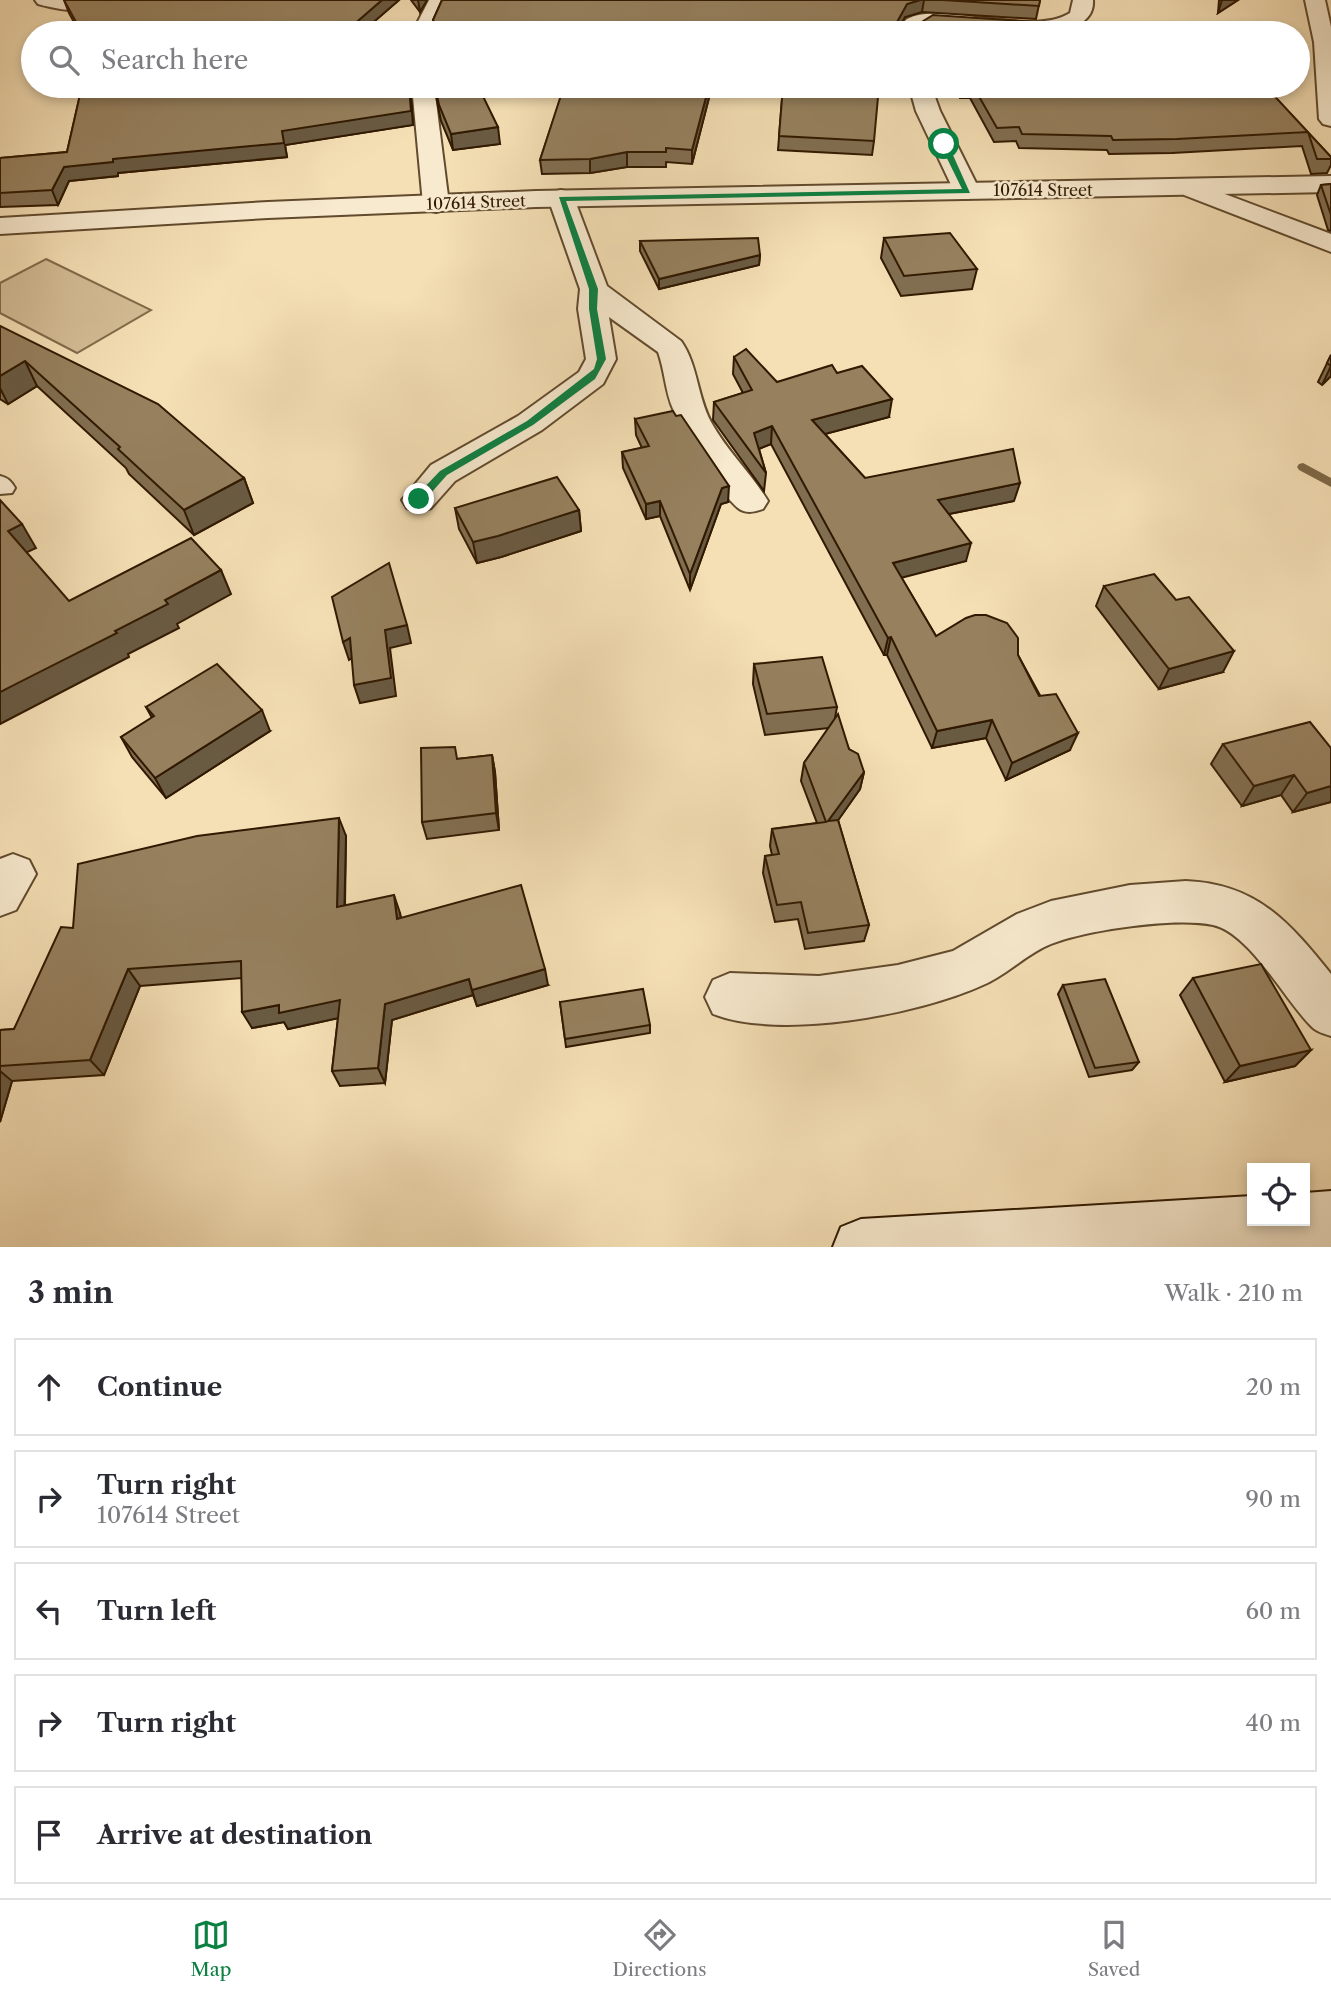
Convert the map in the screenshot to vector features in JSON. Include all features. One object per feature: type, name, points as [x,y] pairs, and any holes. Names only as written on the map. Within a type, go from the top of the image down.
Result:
[{"type":"street","points":[[45,0],[82,5]]},
{"type":"street","points":[[428,21],[439,0]]},
{"type":"street","points":[[1070,21],[1080,16],[1084,9],[1083,0]]},
{"type":"street","points":[[1315,0],[1325,42],[1331,119]]},
{"type":"street","points":[[923,21],[963,21]]},
{"type":"street","points":[[424,98],[436,204]]},
{"type":"street","points":[[924,98],[967,191]]},
{"type":"street","name":"107614 Street","points":[[0,226],[265,209],[561,198],[1193,190],[1331,184]]},
{"type":"street","points":[[1193,190],[1331,244]]},
{"type":"street","points":[[561,198],[594,289],[604,300],[670,347],[676,355],[681,390],[695,422],[706,442],[751,501]]},
{"type":"street","points":[[419,499],[443,473],[530,423],[592,377],[601,359],[593,309],[594,289]]},
{"type":"street","points":[[730,997],[798,1000],[845,996],[904,986],[960,972],[1038,927],[1077,916],[1185,902],[1226,907],[1243,916],[1269,940],[1331,1012]]},
{"type":"street","points":[[861,1247],[1331,1219]]},
{"type":"shaded area","points":[[46,259],[151,310],[77,353],[0,313],[0,283]]},
{"type":"building","points":[[64,0],[382,0],[358,21],[75,21]]},
{"type":"building","points":[[442,0],[920,0],[907,4],[898,21],[433,20]]},
{"type":"building","points":[[943,0],[1040,0],[1039,6]]},
{"type":"building","points":[[933,15],[1021,21],[923,21]]},
{"type":"building","points":[[79,98],[410,98],[411,111],[282,131],[284,143],[113,159],[113,162],[64,167],[52,190],[0,193],[0,158],[67,152]]},
{"type":"building","points":[[438,98],[484,98],[498,127],[451,134]]},
{"type":"building","points":[[560,98],[706,98],[692,150],[666,148],[666,152],[627,152],[590,159],[540,160]]},
{"type":"building","points":[[782,98],[878,98],[874,141],[779,136]]},
{"type":"building","points":[[980,98],[1276,98],[1308,132],[1113,140],[1111,136],[1022,134],[1019,127],[997,128]]},
{"type":"building","points":[[1308,132],[1331,157],[1331,159],[1317,159]]},
{"type":"building","points":[[1331,184],[1331,215],[1321,185]]},
{"type":"building","points":[[950,233],[977,269],[904,276],[884,238]]},
{"type":"building","points":[[758,238],[760,255],[659,279],[640,241]]},
{"type":"building","points":[[0,326],[158,404],[244,478],[184,510],[118,449],[120,447],[25,361],[0,376]]},
{"type":"building","points":[[746,349],[777,382],[832,365],[837,373],[862,366],[892,399],[812,420],[865,478],[1013,449],[1020,483],[938,500],[971,543],[893,563],[936,636],[975,615],[986,615],[1007,623],[1018,638],[1018,655],[1039,696],[1056,694],[1078,733],[1012,763],[992,720],[937,731],[891,637],[888,638],[772,426],[754,433],[766,473],[714,402],[752,390],[734,357]]},
{"type":"building","points":[[673,411],[676,416],[681,415],[729,486],[722,488],[690,574],[660,501],[646,504],[622,452],[649,446],[635,419]]},
{"type":"building","points":[[557,477],[579,510],[473,542],[455,508]]},
{"type":"building","points":[[0,500],[22,524],[8,531],[69,601],[191,538],[221,570],[165,600],[168,604],[115,631],[117,633],[0,692]]},
{"type":"building","points":[[389,563],[407,625],[385,630],[391,678],[354,685],[350,638],[343,642],[332,597]]},
{"type":"building","points":[[1154,574],[1176,600],[1189,597],[1234,651],[1169,669],[1104,586]]},
{"type":"building","points":[[822,657],[837,707],[767,714],[754,664]]},
{"type":"building","points":[[217,664],[262,710],[155,778],[121,737],[154,716],[146,707]]},
{"type":"building","points":[[838,714],[849,749],[858,754],[864,772],[828,821],[838,820],[869,925],[808,933],[801,902],[777,905],[765,856],[779,854],[772,829],[826,822],[804,763]]},
{"type":"building","points":[[1310,722],[1331,748],[1331,786],[1307,793],[1294,775],[1254,786],[1223,744]]},
{"type":"building","points":[[455,747],[457,759],[492,755],[496,813],[422,822],[421,748]]},
{"type":"building","points":[[339,818],[337,907],[394,895],[397,919],[521,885],[545,969],[472,990],[469,979],[385,1004],[378,1068],[332,1071],[340,1000],[279,1013],[279,1005],[242,1012],[241,961],[128,969],[90,1060],[0,1066],[0,1030],[14,1029],[61,927],[73,928],[78,864],[197,836]]},
{"type":"building","points":[[1261,964],[1311,1050],[1240,1066],[1193,978]]},
{"type":"building","points":[[1105,979],[1139,1062],[1095,1068],[1063,985]]},
{"type":"building","points":[[643,989],[650,1025],[565,1039],[560,1002]]},
{"type":"waterway","points":[[1303,467],[1331,483]]},
{"type":"route","points":[[419,499],[443,473],[530,423],[561,402],[598,369],[601,359],[593,309],[594,289],[586,274],[561,198],[967,191],[944,144]]}]
